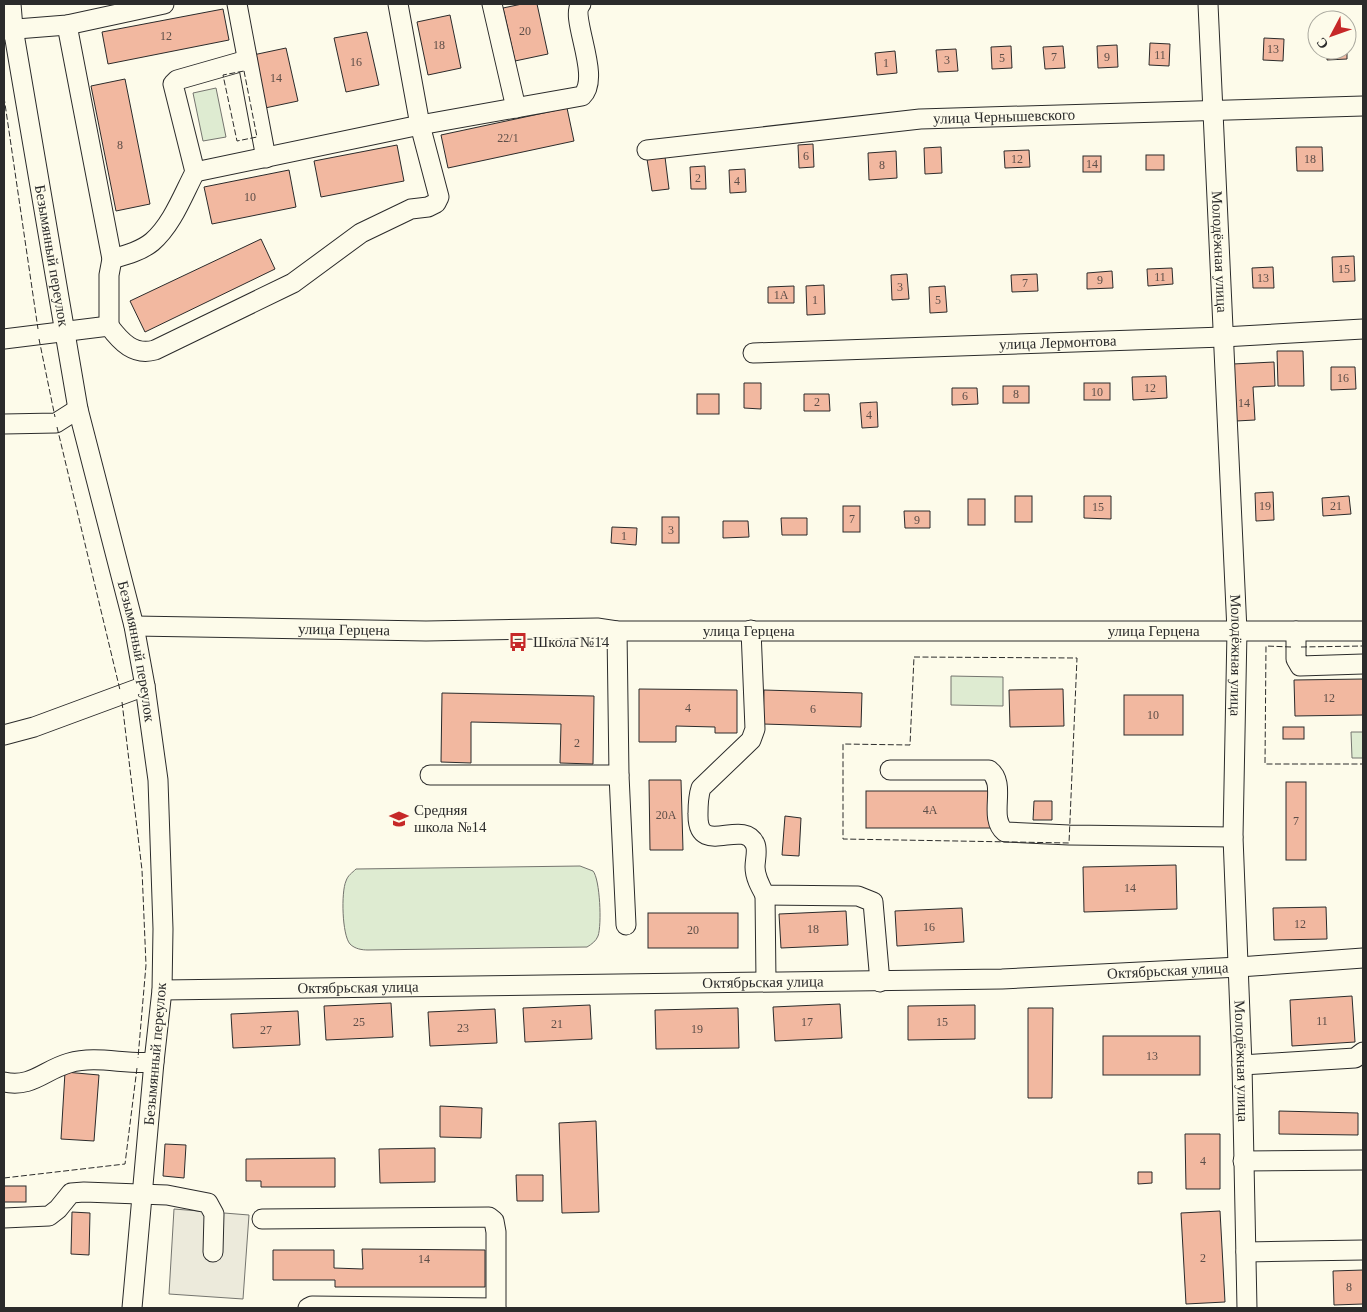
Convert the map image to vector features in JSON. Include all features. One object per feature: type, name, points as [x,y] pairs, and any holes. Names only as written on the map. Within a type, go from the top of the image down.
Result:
[{"type":"street","name":"Безымянный переулок","points":[[11,4],[8,29],[78,409],[134,626],[145,686],[158,780],[163,929],[162,990],[132,1308]]},
{"type":"street","points":[[8,29],[67,25],[164,4]]},
{"type":"street","points":[[237,4],[266,158]]},
{"type":"street","points":[[67,25],[112,259],[109,275],[109,326],[128,347],[147,352],[155,350],[293,282],[362,233],[412,209],[428,207],[436,203],[438,197],[420,125],[398,4]]},
{"type":"street","points":[[492,4],[516,108]]},
{"type":"street","points":[[194,172],[420,125],[582,96],[587,90],[587,62],[578,12],[581,4]]},
{"type":"street","name":"Молодёжная улица","points":[[1208,4],[1211,112],[1237,631],[1232,837],[1239,967],[1247,1308]]},
{"type":"street","points":[[112,259],[132,253],[151,242],[165,226],[194,172],[173,84],[177,80],[247,60]]},
{"type":"street","name":"улица Чернышевского","points":[[647,150],[920,119],[1211,112],[1363,106]]},
{"type":"street","points":[[4,339],[109,326]]},
{"type":"street","name":"улица Лермонтова","points":[[752,353],[1223,337],[1363,328]]},
{"type":"street","points":[[4,424],[56,423],[78,409]]},
{"type":"street","name":"улица Герцена","points":[[134,626],[426,631],[596,628],[617,631],[1363,631]]},
{"type":"street","points":[[751,630],[754,729],[751,740],[701,788],[698,797],[698,826],[700,831],[709,836],[742,834],[750,838],[755,844],[755,869],[758,884],[765,895],[766,981]]},
{"type":"street","points":[[617,631],[619,775],[626,925]]},
{"type":"street","points":[[1296,631],[1296,659],[1300,666],[1363,664]]},
{"type":"street","points":[[4,735],[34,727],[145,686]]},
{"type":"street","points":[[890,770],[989,770],[994,774],[997,781],[998,821],[999,827],[1004,832],[1069,835],[1232,837]]},
{"type":"street","points":[[430,775],[619,775]]},
{"type":"street","points":[[765,895],[858,896],[870,899],[874,906],[880,982]]},
{"type":"street","name":"Октябрьская улица","points":[[162,990],[1002,979],[1239,967],[1363,958]]},
{"type":"street","points":[[1242,1065],[1354,1058],[1363,1052]]},
{"type":"street","points":[[4,1082],[17,1085],[37,1079],[68,1063],[92,1059],[137,1064],[154,1062]]},
{"type":"street","points":[[1243,1160],[1363,1160]]},
{"type":"street","points":[[4,1218],[49,1216],[58,1209],[71,1193],[167,1195],[208,1203],[214,1214],[213,1252]]},
{"type":"street","points":[[262,1219],[489,1216],[494,1221],[496,1232],[496,1308],[312,1306],[308,1308]]},
{"type":"street","points":[[1246,1252],[1363,1250]]},
{"type":"green space","points":[[216,88],[226,137],[203,141],[193,93]]},
{"type":"green space","points":[[951,676],[1003,677],[1003,706],[951,705]]},
{"type":"green space","points":[[1351,732],[1363,732],[1363,758],[1352,758]]},
{"type":"green space","points":[[580,866],[593,871],[600,902],[598,936],[587,947],[366,950],[354,947],[347,939],[343,913],[344,886],[350,874],[356,869]]},
{"type":"shaded area","points":[[174,1209],[249,1215],[243,1299],[169,1294]]},
{"type":"building","points":[[522,4],[537,4],[548,54],[515,61],[503,8]]},
{"type":"building","points":[[223,9],[229,40],[108,64],[102,32]]},
{"type":"building","points":[[450,15],[461,68],[428,75],[417,22]]},
{"type":"building","points":[[367,32],[379,85],[346,92],[334,38]]},
{"type":"building","points":[[1264,38],[1284,39],[1283,61],[1263,60]]},
{"type":"building","points":[[1150,43],[1170,44],[1169,66],[1149,65]]},
{"type":"building","points":[[1117,45],[1118,67],[1098,68],[1097,46]]},
{"type":"building","points":[[1011,46],[1012,68],[992,69],[991,47]]},
{"type":"building","points":[[1063,46],[1065,68],[1045,69],[1043,47]]},
{"type":"building","points":[[286,48],[298,101],[265,108],[253,55]]},
{"type":"building","points":[[956,49],[958,71],[938,72],[936,50]]},
{"type":"building","points":[[895,51],[897,73],[877,75],[875,53]]},
{"type":"building","points":[[125,79],[150,204],[116,211],[91,86]]},
{"type":"building","points":[[567,108],[574,141],[448,168],[441,135]]},
{"type":"building","points":[[813,144],[814,167],[799,168],[798,145]]},
{"type":"building","points":[[397,145],[404,181],[321,197],[314,161]]},
{"type":"building","points":[[941,147],[942,173],[925,174],[924,148]]},
{"type":"building","points":[[1296,147],[1322,147],[1323,171],[1297,171]]},
{"type":"building","points":[[1029,150],[1030,167],[1005,168],[1004,151]]},
{"type":"building","points":[[896,151],[897,178],[869,180],[868,153]]},
{"type":"building","points":[[1146,155],[1164,155],[1164,170],[1146,170]]},
{"type":"building","points":[[1083,156],[1101,156],[1101,172],[1083,172]]},
{"type":"building","points":[[665,157],[669,189],[652,191],[647,159]]},
{"type":"building","points":[[705,166],[706,189],[691,189],[690,167]]},
{"type":"building","points":[[745,169],[746,192],[730,193],[729,170]]},
{"type":"building","points":[[289,170],[296,207],[212,224],[204,187]]},
{"type":"building","points":[[261,239],[275,269],[145,332],[130,301]]},
{"type":"building","points":[[1354,256],[1355,281],[1333,282],[1332,257]]},
{"type":"building","points":[[1273,267],[1274,288],[1253,288],[1252,268]]},
{"type":"building","points":[[1172,268],[1173,284],[1148,286],[1147,269]]},
{"type":"building","points":[[1112,271],[1113,288],[1087,289],[1087,273]]},
{"type":"building","points":[[907,274],[909,299],[892,300],[891,275]]},
{"type":"building","points":[[1037,274],[1038,291],[1012,292],[1011,275]]},
{"type":"building","points":[[824,285],[825,314],[807,315],[806,286]]},
{"type":"building","points":[[794,286],[794,303],[768,303],[768,287]]},
{"type":"building","points":[[945,286],[947,312],[930,313],[929,287]]},
{"type":"building","points":[[1277,351],[1303,351],[1304,386],[1278,386]]},
{"type":"building","points":[[1274,362],[1275,386],[1253,387],[1255,420],[1236,421],[1233,364]]},
{"type":"building","points":[[1331,367],[1355,367],[1356,389],[1331,390]]},
{"type":"building","points":[[1166,376],[1167,398],[1133,400],[1132,377]]},
{"type":"building","points":[[744,383],[761,383],[761,409],[744,408]]},
{"type":"building","points":[[1084,383],[1110,383],[1110,400],[1084,400]]},
{"type":"building","points":[[1003,386],[1029,386],[1029,403],[1003,403]]},
{"type":"building","points":[[952,388],[977,388],[978,404],[952,405]]},
{"type":"building","points":[[697,394],[719,394],[719,414],[697,414]]},
{"type":"building","points":[[804,394],[829,394],[830,411],[804,411]]},
{"type":"building","points":[[877,402],[878,427],[862,428],[860,403]]},
{"type":"building","points":[[1273,492],[1274,520],[1256,521],[1255,493]]},
{"type":"building","points":[[1015,496],[1032,496],[1032,522],[1015,522]]},
{"type":"building","points":[[1084,496],[1111,496],[1111,519],[1084,518]]},
{"type":"building","points":[[1349,496],[1351,514],[1323,516],[1322,498]]},
{"type":"building","points":[[968,499],[985,499],[985,525],[968,525]]},
{"type":"building","points":[[843,506],[860,506],[860,532],[843,532]]},
{"type":"building","points":[[904,511],[930,511],[930,528],[905,528]]},
{"type":"building","points":[[662,517],[679,517],[679,543],[662,543]]},
{"type":"building","points":[[781,518],[807,518],[807,535],[782,535]]},
{"type":"building","points":[[723,521],[748,521],[749,537],[723,538]]},
{"type":"building","points":[[612,527],[637,528],[636,545],[611,543]]},
{"type":"building","points":[[1363,679],[1363,715],[1295,716],[1294,680]]},
{"type":"building","points":[[639,689],[737,690],[737,733],[715,733],[715,727],[676,726],[676,742],[639,742]]},
{"type":"building","points":[[1063,689],[1064,726],[1010,727],[1009,690]]},
{"type":"building","points":[[764,690],[862,693],[861,727],[763,724]]},
{"type":"building","points":[[442,693],[594,696],[593,764],[560,763],[561,724],[471,722],[471,763],[441,762]]},
{"type":"building","points":[[1124,695],[1183,695],[1183,735],[1124,735]]},
{"type":"building","points":[[1283,727],[1304,727],[1304,739],[1283,739]]},
{"type":"building","points":[[649,780],[681,780],[683,850],[650,850]]},
{"type":"building","points":[[1286,782],[1306,782],[1306,860],[1286,860]]},
{"type":"building","points":[[866,791],[994,791],[994,828],[866,828]]},
{"type":"building","points":[[1034,801],[1052,801],[1052,820],[1033,820]]},
{"type":"building","points":[[785,816],[801,818],[799,856],[782,855]]},
{"type":"building","points":[[1176,865],[1177,909],[1084,912],[1083,867]]},
{"type":"building","points":[[1326,907],[1327,939],[1274,940],[1273,908]]},
{"type":"building","points":[[962,908],[964,942],[897,946],[895,911]]},
{"type":"building","points":[[846,911],[848,945],[781,948],[779,914]]},
{"type":"building","points":[[648,913],[738,913],[738,948],[648,948]]},
{"type":"building","points":[[1352,996],[1355,1042],[1292,1046],[1290,1000]]},
{"type":"building","points":[[391,1003],[393,1037],[326,1040],[324,1006]]},
{"type":"building","points":[[840,1004],[842,1038],[775,1041],[773,1007]]},
{"type":"building","points":[[590,1005],[592,1039],[525,1042],[523,1008]]},
{"type":"building","points":[[975,1005],[975,1039],[908,1040],[908,1006]]},
{"type":"building","points":[[738,1008],[739,1048],[656,1049],[655,1010]]},
{"type":"building","points":[[1028,1008],[1053,1008],[1052,1098],[1028,1098]]},
{"type":"building","points":[[495,1009],[497,1043],[430,1046],[428,1012]]},
{"type":"building","points":[[298,1011],[300,1045],[233,1048],[231,1014]]},
{"type":"building","points":[[1103,1036],[1200,1036],[1200,1075],[1103,1075]]},
{"type":"building","points":[[65,1072],[99,1075],[94,1141],[61,1139]]},
{"type":"building","points":[[440,1106],[482,1108],[481,1138],[440,1137]]},
{"type":"building","points":[[1279,1111],[1358,1113],[1358,1135],[1279,1134]]},
{"type":"building","points":[[596,1121],[599,1212],[562,1213],[559,1123]]},
{"type":"building","points":[[1185,1134],[1220,1134],[1220,1189],[1186,1189]]},
{"type":"building","points":[[165,1144],[186,1145],[184,1178],[163,1176]]},
{"type":"building","points":[[435,1148],[435,1182],[380,1183],[379,1149]]},
{"type":"building","points":[[335,1158],[335,1187],[261,1187],[261,1181],[246,1181],[246,1159]]},
{"type":"building","points":[[1138,1172],[1152,1172],[1152,1183],[1138,1184]]},
{"type":"building","points":[[516,1175],[543,1175],[543,1201],[517,1201]]},
{"type":"building","points":[[4,1186],[26,1186],[26,1202],[4,1202]]},
{"type":"building","points":[[1220,1211],[1225,1302],[1186,1304],[1181,1213]]},
{"type":"building","points":[[72,1212],[90,1213],[89,1255],[71,1254]]},
{"type":"building","points":[[362,1249],[485,1250],[485,1287],[335,1287],[335,1280],[273,1280],[273,1250],[334,1250],[334,1268],[363,1269]]},
{"type":"building","points":[[1363,1270],[1363,1304],[1334,1305],[1333,1271]]},
{"type":"fence","points":[[244,71],[257,137],[237,141],[223,75],[244,71]]},
{"type":"fence","points":[[4,97],[38,329]]},
{"type":"fence","points":[[39,339],[55,417]]},
{"type":"fence","points":[[57,427],[120,690]]},
{"type":"fence","points":[[1291,647],[1266,646],[1265,764],[1363,764]]},
{"type":"fence","points":[[1301,647],[1363,646]]},
{"type":"fence","points":[[914,657],[1077,658],[1069,843],[843,839],[843,744],[910,745],[914,657]]},
{"type":"fence","points":[[122,702],[142,870],[146,965],[138,1058]]},
{"type":"fence","points":[[4,1178],[125,1164],[137,1068]]},
{"type":"place","name":"Школа №14","points":[[518,642]]},
{"type":"place","name":"Средняя школа №14","points":[[399,819]]}]
